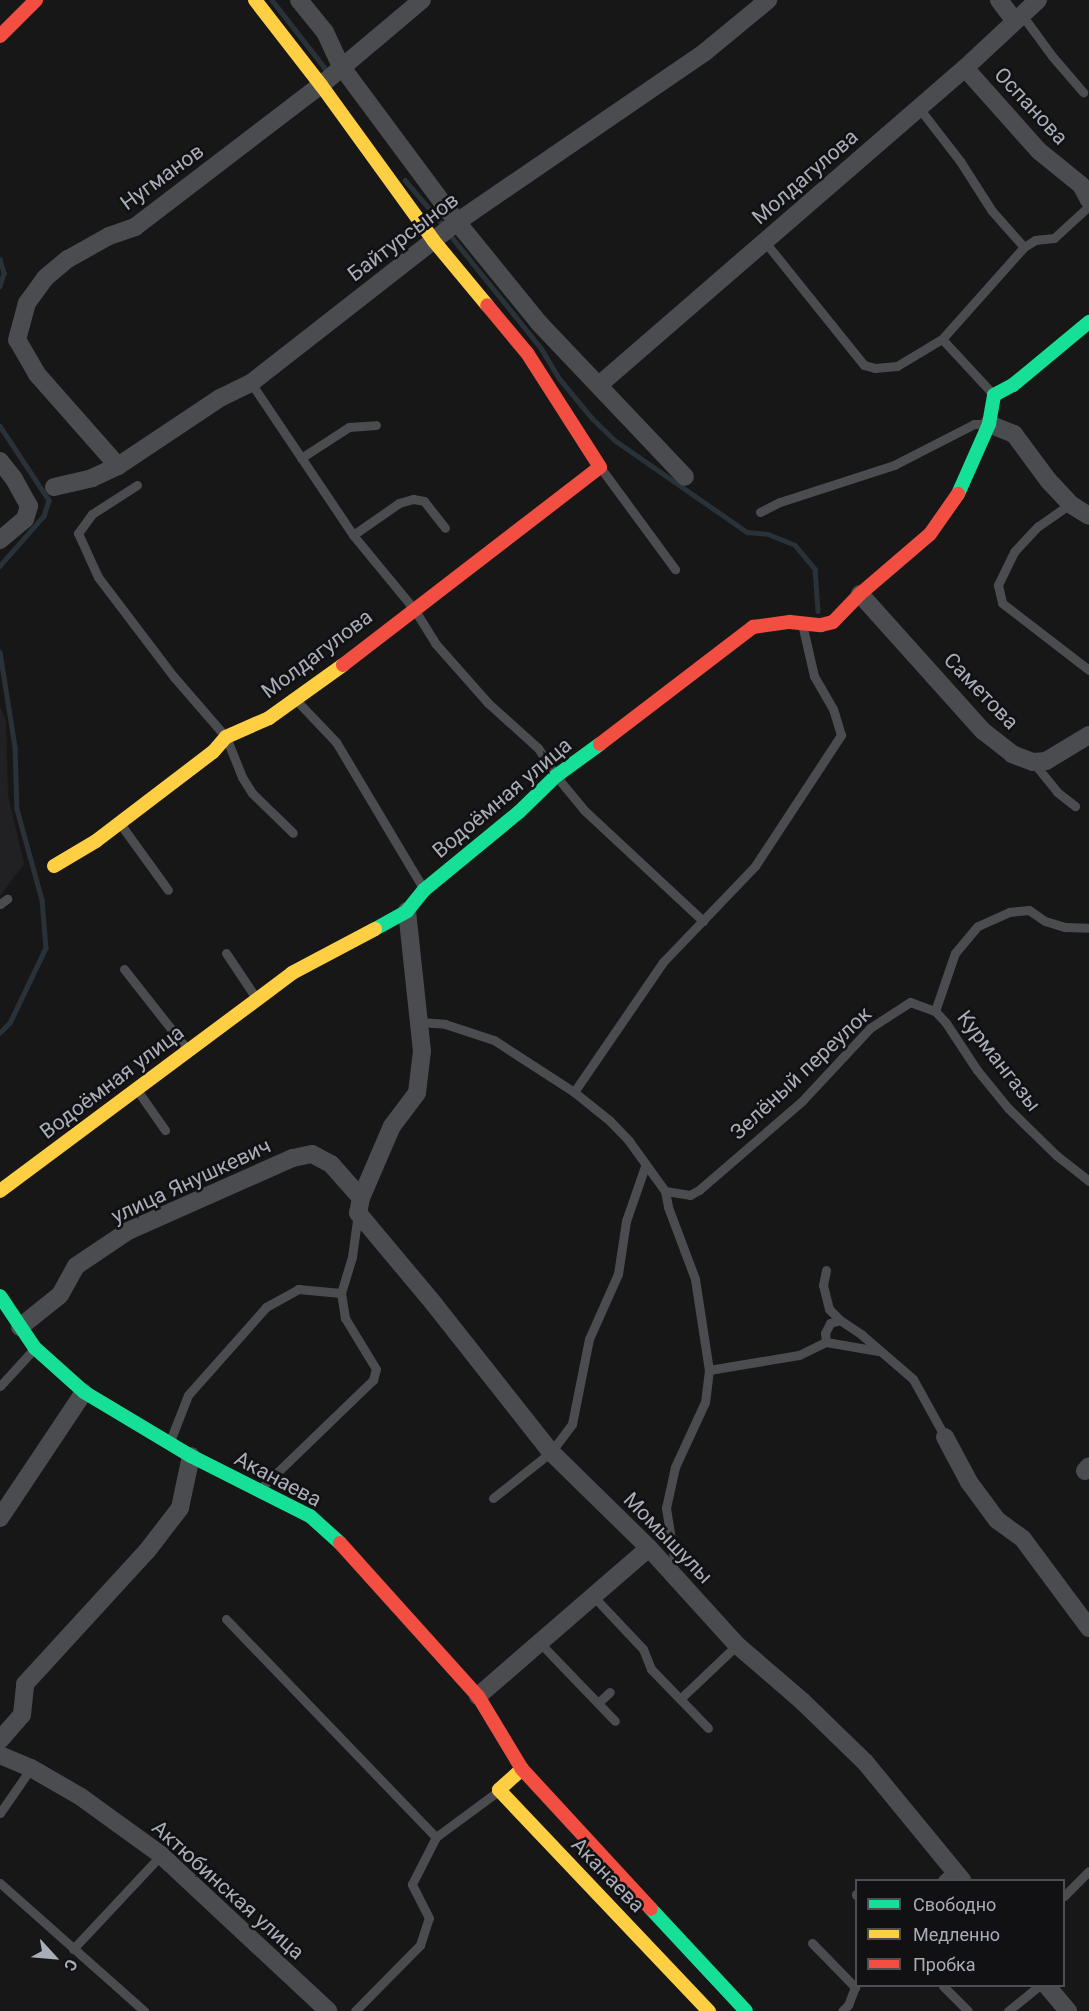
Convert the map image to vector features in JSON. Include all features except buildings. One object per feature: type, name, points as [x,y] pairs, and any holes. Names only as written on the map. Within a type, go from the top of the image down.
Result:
[{"type":"street","points":[[0,36],[36,0]]},
{"type":"street","points":[[255,0],[321,85],[433,240],[527,353],[600,467]]},
{"type":"street","points":[[299,0],[325,32],[341,66],[457,222],[539,323],[685,477]]},
{"type":"street","name":"Нугманов","points":[[118,465],[37,374],[17,340],[27,303],[45,278],[68,260],[109,236],[135,227],[321,85],[422,0]]},
{"type":"street","name":"Байтурсынов","points":[[54,487],[92,478],[118,465],[220,398],[251,383],[457,222],[705,52],[768,0]]},
{"type":"street","points":[[999,0],[1018,18]]},
{"type":"street","name":"Молдагулова","points":[[599,385],[965,68],[1038,0]]},
{"type":"street","name":"Оспанова","points":[[965,68],[1039,151],[1081,185],[1089,200]]},
{"type":"street","points":[[994,395],[1013,386],[1089,322]]},
{"type":"street","name":"Водоёмная улица","points":[[0,1191],[292,973],[407,911],[424,890],[519,812],[556,776],[645,712],[753,627],[802,622],[821,625],[833,622],[860,594],[930,534],[963,487],[989,424],[994,395]]},
{"type":"street","points":[[989,424],[1014,434],[1048,480],[1070,504],[1089,516]]},
{"type":"street","points":[[0,461],[14,479],[29,506],[25,519],[0,540]]},
{"type":"street","name":"Молдагулова","points":[[54,866],[120,823],[213,752],[226,737],[269,718],[296,700],[600,467]]},
{"type":"street","name":"Саметова","points":[[860,594],[983,731],[1012,754],[1033,762]]},
{"type":"street","points":[[1033,762],[1046,761],[1089,735]]},
{"type":"street","points":[[359,1205],[392,1126],[417,1093],[422,1051],[407,911]]},
{"type":"street","name":"улица Янушкевич","points":[[20,1327],[60,1295],[76,1266],[128,1231],[293,1158],[312,1154],[331,1164],[359,1205]]},
{"type":"street","name":"Момышулы","points":[[359,1205],[551,1452],[649,1548],[737,1645],[802,1701],[865,1762],[952,1877]]},
{"type":"street","name":"Аканаева","points":[[0,1296],[35,1348],[84,1392],[191,1456],[257,1492],[309,1516],[351,1552],[478,1696],[522,1768],[746,2011]]},
{"type":"street","points":[[0,1518],[84,1392]]},
{"type":"street","points":[[945,1437],[969,1482],[998,1520],[1023,1539],[1089,1628]]},
{"type":"street","points":[[0,1740],[22,1715],[25,1684],[147,1551],[180,1508],[191,1456]]},
{"type":"street","points":[[478,1696],[649,1548]]},
{"type":"street","name":"Актюбинская улица","points":[[0,1755],[31,1767],[81,1797],[161,1855],[328,2011]]},
{"type":"street","points":[[499,1790],[522,1768]]},
{"type":"street","name":"Аканаева","points":[[499,1790],[709,2011]]},
{"type":"street","points":[[1048,1987],[1068,2011]]},
{"type":"lane","points":[[1018,18],[1083,92]]},
{"type":"lane","points":[[919,108],[960,161],[992,211],[1024,248]]},
{"type":"lane","points":[[765,242],[864,365],[875,368],[897,366],[942,339],[1024,248],[1035,240],[1054,238],[1089,206]]},
{"type":"lane","points":[[942,339],[994,395]]},
{"type":"lane","points":[[251,383],[353,535],[414,609],[435,644],[488,703],[538,748],[556,776],[584,810],[703,921]]},
{"type":"lane","points":[[760,513],[780,502],[894,465],[974,424],[989,424]]},
{"type":"lane","points":[[301,458],[349,427],[376,425]]},
{"type":"lane","points":[[600,467],[675,569]]},
{"type":"lane","points":[[137,485],[92,514],[78,533],[98,577],[174,677],[226,737],[252,793],[293,833]]},
{"type":"lane","points":[[353,535],[399,503],[413,499],[424,501],[445,528]]},
{"type":"lane","points":[[1070,504],[1038,526],[1014,552],[998,585],[1002,603],[1089,670]]},
{"type":"lane","points":[[574,1092],[663,962],[755,866],[841,735],[833,709],[814,676],[805,648],[802,622]]},
{"type":"lane","points":[[296,700],[336,742],[424,890]]},
{"type":"lane","points":[[1033,762],[1057,792],[1075,806]]},
{"type":"lane","points":[[120,823],[168,890]]},
{"type":"lane","points":[[935,1011],[955,953],[978,926],[1009,912],[1029,910],[1045,921],[1065,927],[1089,928]]},
{"type":"lane","points":[[225,953],[257,999]]},
{"type":"lane","points":[[124,969],[188,1051]]},
{"type":"lane","name":"Зелёный переулок","points":[[664,1191],[690,1195],[699,1190],[802,1101],[870,1028],[910,1002],[935,1011]]},
{"type":"lane","name":"Курмангазы","points":[[935,1011],[946,1023],[977,1070],[1008,1108],[1056,1155],[1089,1181]]},
{"type":"lane","points":[[419,1022],[445,1024],[494,1040],[574,1092],[629,1141],[664,1191],[695,1280],[709,1370],[705,1402],[675,1467],[666,1508],[674,1558],[671,1571]]},
{"type":"lane","points":[[137,1090],[165,1130]]},
{"type":"lane","points":[[493,1498],[551,1452],[572,1424],[589,1339],[618,1274],[626,1221],[645,1166]]},
{"type":"lane","points":[[257,1492],[373,1380],[376,1369],[345,1318],[341,1293],[352,1257],[359,1205]]},
{"type":"lane","points":[[825,1270],[823,1286],[829,1309],[913,1379],[945,1437]]},
{"type":"lane","points":[[170,1442],[188,1395],[266,1307],[298,1289],[341,1293]]},
{"type":"lane","points":[[826,1342],[825,1333],[830,1323],[840,1320]]},
{"type":"lane","points":[[709,1370],[799,1355],[826,1342],[881,1352]]},
{"type":"lane","points":[[0,1386],[35,1348]]},
{"type":"lane","points":[[594,1597],[643,1649],[651,1669],[708,1728]]},
{"type":"lane","points":[[226,1618],[436,1837]]},
{"type":"lane","points":[[540,1643],[615,1721]]},
{"type":"lane","points":[[680,1699],[737,1645]]},
{"type":"lane","points":[[598,1703],[610,1692]]},
{"type":"lane","points":[[0,1813],[31,1767]]},
{"type":"lane","points":[[355,2011],[420,1945],[429,1918],[412,1884],[436,1837],[499,1790]]},
{"type":"lane","points":[[74,1949],[161,1855]]},
{"type":"lane","points":[[1065,1895],[1089,1871]]},
{"type":"lane","points":[[0,1883],[144,2011]]},
{"type":"lane","points":[[812,1943],[855,1987],[848,2005],[842,2011]]},
{"type":"lane","points":[[944,1987],[968,2011]]},
{"type":"lane","points":[[1008,2011],[1038,1987]]},
{"type":"shaded area","points":[[0,707],[6,720],[8,795],[24,864],[0,896]]},
{"type":"waterway","points":[[272,0],[325,68]]},
{"type":"waterway","points":[[405,180],[444,226]]},
{"type":"waterway","points":[[451,236],[541,348],[559,378],[592,418],[616,441],[747,532],[768,534],[795,545],[815,569],[818,611]]},
{"type":"waterway","points":[[0,259],[4,273],[0,286]]},
{"type":"waterway","points":[[0,426],[49,500],[44,516],[0,566]]},
{"type":"waterway","points":[[0,652],[15,747],[17,809],[42,900],[46,948],[10,1023],[0,1033]]},
{"type":"traffic: fast","points":[[958,494],[989,424],[994,395],[1013,385],[1089,322]]},
{"type":"traffic: fast","points":[[375,929],[407,911],[424,890],[519,812],[556,776],[600,744]]},
{"type":"traffic: fast","points":[[0,1296],[35,1348],[84,1392],[191,1456],[310,1516],[340,1543]]},
{"type":"traffic: fast","points":[[651,1909],[746,2011]]},
{"type":"traffic: slow","points":[[255,0],[321,85],[433,240],[487,305]]},
{"type":"traffic: slow","points":[[54,866],[96,841],[213,752],[226,737],[269,718],[343,665]]},
{"type":"traffic: slow","points":[[0,1191],[292,973],[375,929]]},
{"type":"traffic: slow","points":[[522,1769],[499,1790],[709,2011]]},
{"type":"traffic: jam","points":[[0,36],[36,0]]},
{"type":"traffic: jam","points":[[343,665],[600,467],[527,353],[487,305]]},
{"type":"traffic: jam","points":[[600,744],[753,627],[790,622],[821,625],[833,622],[860,594],[930,534],[958,494]]},
{"type":"traffic: jam","points":[[340,1543],[478,1696],[522,1769],[651,1909]]}]
